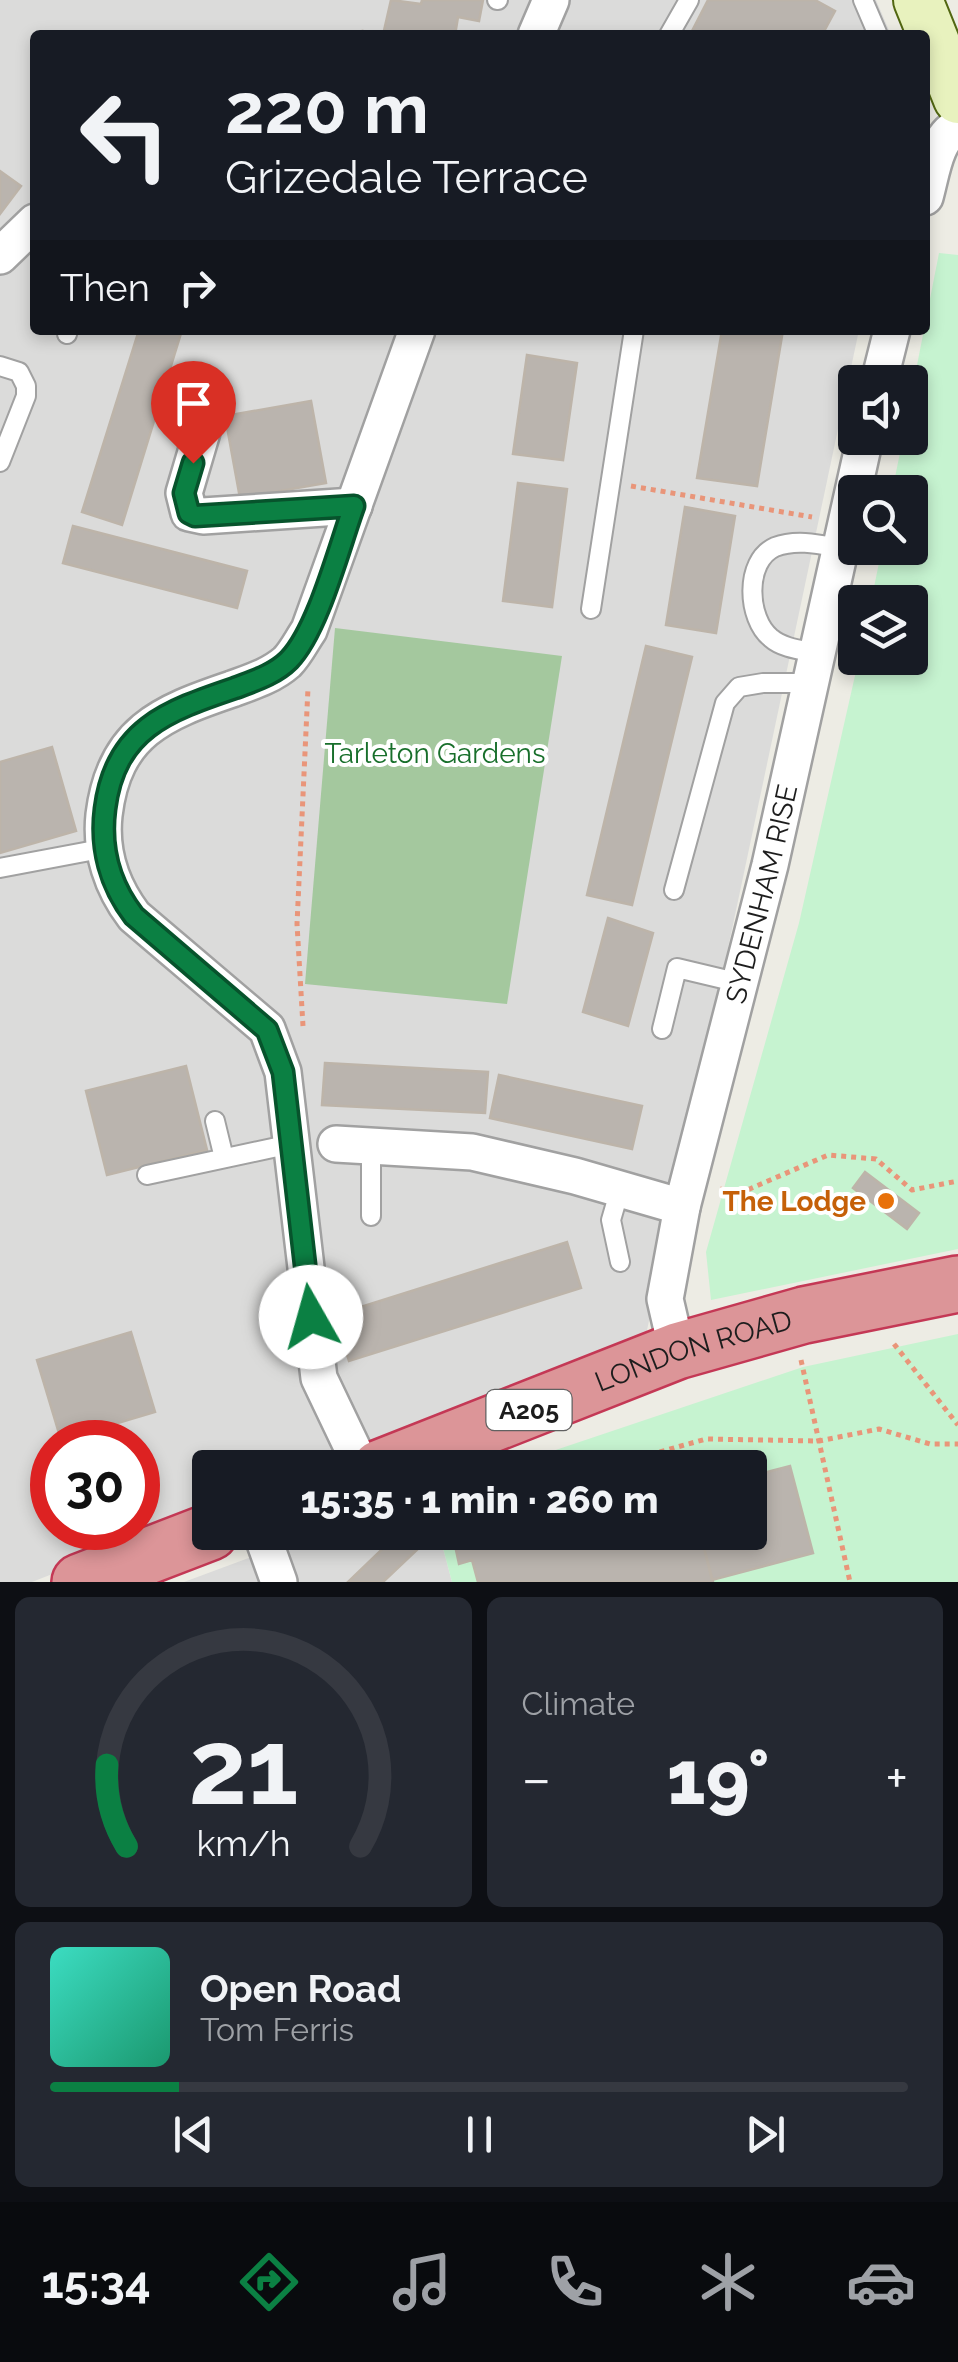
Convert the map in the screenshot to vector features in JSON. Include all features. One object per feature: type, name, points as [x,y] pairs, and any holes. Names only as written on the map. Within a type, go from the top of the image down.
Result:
[{"type":"highway","name":"LONDON ROAD","points":[[426,1450],[677,1351],[792,1318],[958,1284]]},
{"type":"highway","points":[[104,1577],[192,1540]]},
{"type":"street","points":[[538,30],[551,0]]},
{"type":"street","points":[[918,0],[958,99]]},
{"type":"street","points":[[930,179],[939,147],[947,132],[958,126]]},
{"type":"street","points":[[0,256],[30,227]]},
{"type":"street","points":[[353,1450],[319,1378],[283,1072],[267,1030],[134,916],[117,895],[102,829],[111,780],[128,747],[149,724],[191,703],[265,677],[288,660],[309,630],[414,335]]},
{"type":"street","points":[[883,365],[891,335]]},
{"type":"street","points":[[202,432],[184,493],[189,513],[203,516],[354,506]]},
{"type":"street","name":"SYDENHAM RISE","points":[[677,1351],[665,1300],[685,1195],[770,865],[838,553]]},
{"type":"street","points":[[353,1145],[472,1152],[620,1189],[685,1195]]},
{"type":"street","points":[[267,1550],[279,1582]]},
{"type":"lane","points":[[672,30],[689,0]]},
{"type":"lane","points":[[863,0],[876,30]]},
{"type":"lane","points":[[592,609],[633,335]]},
{"type":"lane","points":[[0,366],[20,372],[26,396],[0,462]]},
{"type":"lane","points":[[813,668],[772,639],[759,624],[751,597],[759,564],[773,548],[838,536]]},
{"type":"lane","points":[[674,890],[726,704],[739,687],[813,668]]},
{"type":"lane","points":[[0,868],[106,848]]},
{"type":"lane","points":[[662,1030],[676,968],[740,983]]},
{"type":"lane","points":[[214,1121],[224,1158]]},
{"type":"lane","points":[[147,1174],[290,1144]]},
{"type":"lane","points":[[353,1145],[372,1216]]},
{"type":"lane","points":[[620,1189],[611,1220],[620,1262]]},
{"type":"path","points":[[611,483],[838,534]]},
{"type":"path","points":[[304,1038],[296,924],[306,771],[309,630]]},
{"type":"path","points":[[685,1195],[738,1194],[828,1155],[876,1159],[912,1190],[958,1181]]},
{"type":"path","points":[[792,1318],[850,1582]]},
{"type":"path","points":[[894,1344],[958,1425]]},
{"type":"path","points":[[667,1450],[706,1439],[818,1441],[879,1429],[930,1444],[958,1444]]},
{"type":"shaded area","points":[[0,0],[876,0],[889,30],[30,30],[30,335],[858,335],[852,365],[838,365],[838,429],[646,1335],[363,1450],[192,1450],[192,1519],[160,1532],[160,1420],[30,1420],[30,1550],[113,1550],[32,1582],[0,1582]]},
{"type":"shaded area","points":[[270,1550],[444,1550],[452,1582],[184,1582]]},
{"type":"green space","points":[[939,253],[958,255],[958,1249],[711,1300],[706,1252],[799,923],[855,675],[928,675],[928,585],[874,585],[879,565],[928,565],[928,475],[895,475],[900,455],[928,455],[928,365],[917,365],[923,335],[930,335],[930,299]]},
{"type":"green space","name":"Tarleton Gardens","points":[[335,628],[562,656],[507,1004],[305,984]]},
{"type":"green space","points":[[958,1334],[958,1582],[452,1582],[444,1550],[767,1550],[767,1450],[556,1450],[803,1367]]},
{"type":"building","points":[[391,0],[421,4],[422,0],[483,0],[479,21],[458,17],[456,30],[384,30]]},
{"type":"building","points":[[708,0],[815,0],[835,11],[825,30],[693,30]]},
{"type":"building","points":[[0,171],[21,186],[0,214]]},
{"type":"building","points":[[137,335],[180,335],[122,525],[82,512]]},
{"type":"building","points":[[721,335],[782,335],[757,486],[697,478]]},
{"type":"building","points":[[527,355],[577,363],[563,460],[513,454]]},
{"type":"building","points":[[311,401],[326,483],[240,498],[225,416]]},
{"type":"building","points":[[518,483],[567,489],[552,607],[503,601]]},
{"type":"building","points":[[685,507],[735,516],[716,633],[666,625]]},
{"type":"building","points":[[73,526],[247,571],[237,608],[63,563]]},
{"type":"building","points":[[646,646],[692,657],[632,905],[587,895]]},
{"type":"building","points":[[52,747],[76,831],[0,853],[0,762]]},
{"type":"building","points":[[608,918],[653,933],[628,1026],[583,1012]]},
{"type":"building","points":[[325,1063],[488,1072],[485,1113],[322,1105]]},
{"type":"building","points":[[186,1066],[207,1150],[107,1175],[86,1091]]},
{"type":"building","points":[[499,1075],[642,1106],[632,1149],[490,1118]]},
{"type":"building","name":"The Lodge","points":[[865,1172],[919,1213],[907,1229],[853,1188]]},
{"type":"building","points":[[567,1242],[581,1288],[349,1361],[335,1315]]},
{"type":"building","points":[[131,1332],[155,1412],[128,1420],[55,1420],[37,1360]]},
{"type":"building","points":[[790,1466],[813,1553],[712,1580],[704,1550],[767,1550],[767,1472]]},
{"type":"building","points":[[381,1550],[417,1550],[383,1582],[348,1582]]},
{"type":"building","points":[[456,1550],[705,1550],[713,1582],[478,1582],[472,1560],[459,1564]]},
{"type":"place","name":"The Lodge","points":[[886,1201]]},
{"type":"route","points":[[193,463],[184,502],[195,516],[354,506],[309,630],[288,660],[265,677],[191,703],[149,724],[128,747],[111,780],[102,829],[117,895],[134,916],[267,1030],[283,1072],[311,1317]]}]
